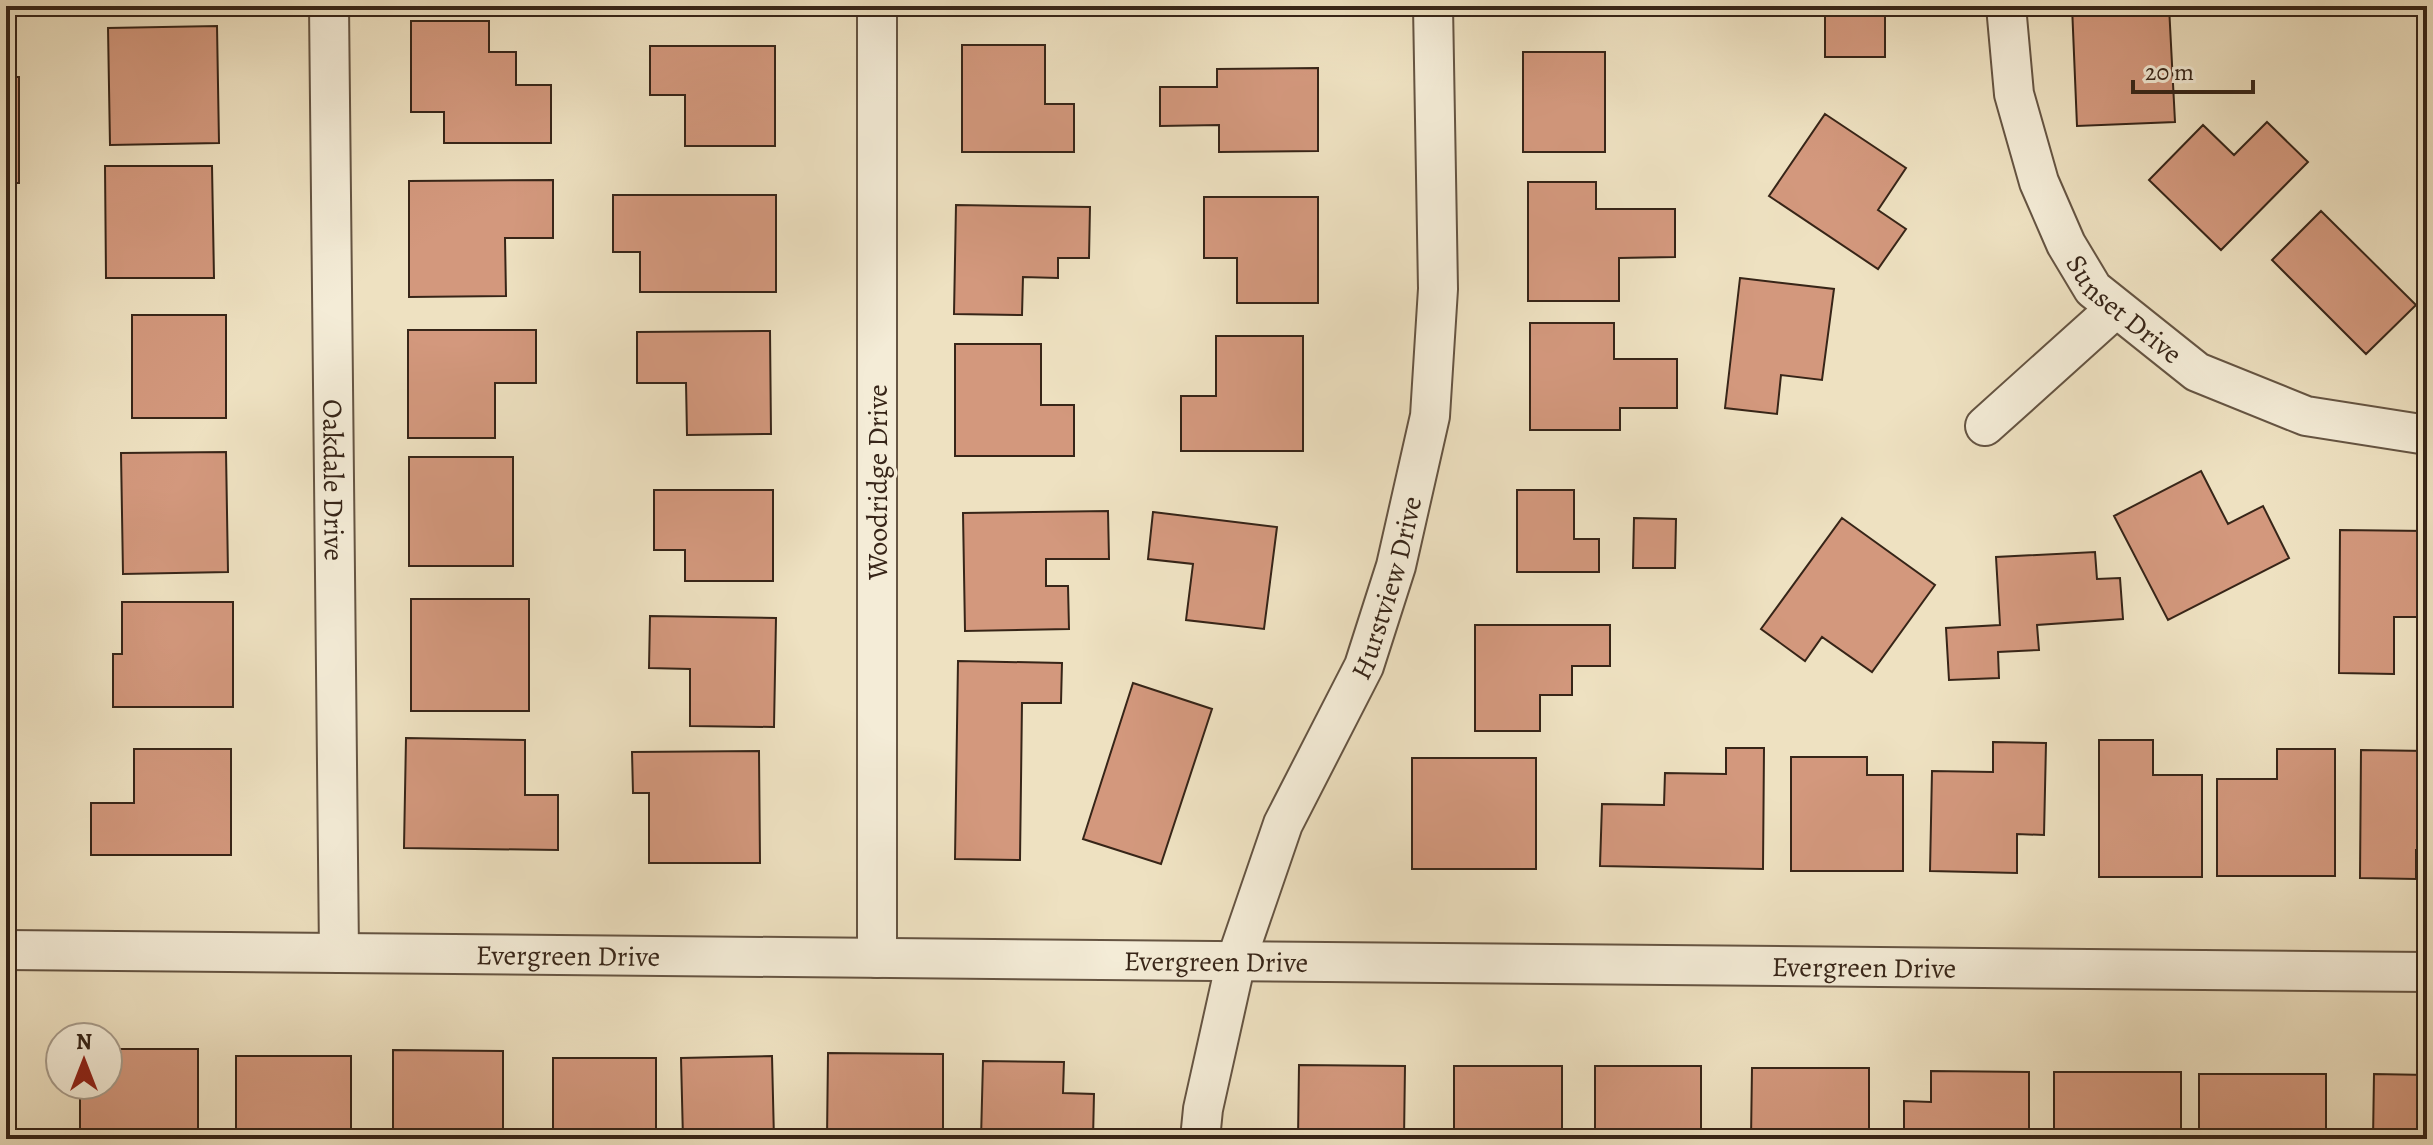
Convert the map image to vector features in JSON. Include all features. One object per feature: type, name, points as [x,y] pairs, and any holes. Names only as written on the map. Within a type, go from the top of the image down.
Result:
[{"type":"street","name":"Oakdale Drive","points":[[329,6],[339,953]]},
{"type":"street","name":"Woodridge Drive","points":[[877,6],[877,958]]},
{"type":"street","name":"Hurstview Drive","points":[[1200,1139],[1203,1109],[1236,961],[1283,824],[1364,666],[1396,566],[1430,416],[1438,289],[1433,6]]},
{"type":"street","name":"Sunset Drive","points":[[2006,6],[2014,94],[2039,182],[2066,244],[2093,289],[2197,372],[2306,416],[2427,435]]},
{"type":"street","points":[[1985,426],[2115,309]]},
{"type":"street","name":"Evergreen Drive","points":[[6,950],[2427,972]]},
{"type":"building","points":[[957,6],[1047,6],[1047,14],[957,14]]},
{"type":"building","points":[[1825,6],[1885,6],[1885,57],[1825,57]]},
{"type":"building","points":[[2072,6],[2169,6],[2175,122],[2077,126]]},
{"type":"building","points":[[411,21],[489,21],[489,52],[516,52],[516,85],[551,85],[551,143],[444,143],[444,112],[411,112]]},
{"type":"building","points":[[217,26],[219,143],[110,145],[108,28]]},
{"type":"building","points":[[962,45],[1045,45],[1045,104],[1074,104],[1074,152],[962,152]]},
{"type":"building","points":[[650,46],[775,46],[775,146],[685,146],[685,95],[650,95]]},
{"type":"building","points":[[1523,52],[1605,52],[1605,152],[1523,152]]},
{"type":"building","points":[[1318,68],[1318,151],[1219,152],[1219,125],[1160,126],[1160,87],[1217,87],[1217,69]]},
{"type":"building","points":[[6,77],[19,77],[19,183],[6,183]]},
{"type":"building","points":[[1825,114],[1906,168],[1878,210],[1906,229],[1878,269],[1769,196]]},
{"type":"building","points":[[2267,122],[2308,162],[2221,250],[2149,180],[2203,125],[2234,155]]},
{"type":"building","points":[[105,166],[212,166],[214,278],[106,278]]},
{"type":"building","points":[[553,180],[553,238],[505,238],[506,296],[409,297],[409,181]]},
{"type":"building","points":[[1528,182],[1596,182],[1596,209],[1675,209],[1675,257],[1619,258],[1619,301],[1528,301]]},
{"type":"building","points":[[613,195],[776,195],[776,292],[640,292],[640,252],[613,252]]},
{"type":"building","points":[[1204,197],[1318,197],[1318,303],[1237,303],[1237,258],[1204,258]]},
{"type":"building","points":[[956,205],[1090,207],[1089,258],[1058,258],[1058,278],[1023,277],[1022,315],[954,314]]},
{"type":"building","points":[[2321,211],[2416,305],[2366,354],[2272,260]]},
{"type":"building","points":[[1740,278],[1834,289],[1822,380],[1781,375],[1777,414],[1725,408]]},
{"type":"building","points":[[132,315],[226,315],[226,418],[132,418]]},
{"type":"building","points":[[1530,323],[1614,323],[1614,359],[1677,359],[1677,408],[1620,408],[1620,430],[1530,430]]},
{"type":"building","points":[[408,330],[536,330],[536,383],[495,383],[495,438],[408,438]]},
{"type":"building","points":[[770,331],[771,434],[687,435],[686,383],[637,383],[637,332]]},
{"type":"building","points":[[1216,336],[1303,336],[1303,451],[1181,451],[1181,396],[1216,396]]},
{"type":"building","points":[[955,344],[1041,344],[1041,405],[1074,405],[1074,456],[955,456]]},
{"type":"building","points":[[226,452],[228,572],[123,574],[121,453]]},
{"type":"building","points":[[409,457],[513,457],[513,566],[409,566]]},
{"type":"building","points":[[2201,471],[2228,524],[2263,506],[2289,558],[2168,620],[2114,516]]},
{"type":"building","points":[[654,490],[773,490],[773,581],[685,581],[685,550],[654,550]]},
{"type":"building","points":[[1517,490],[1574,490],[1574,539],[1599,539],[1599,572],[1517,572]]},
{"type":"building","points":[[1108,511],[1109,559],[1046,559],[1046,586],[1068,586],[1069,629],[965,631],[963,513]]},
{"type":"building","points":[[1153,512],[1277,527],[1264,629],[1186,620],[1193,564],[1148,559]]},
{"type":"building","points":[[1634,518],[1676,519],[1675,568],[1633,568]]},
{"type":"building","points":[[1842,518],[1935,585],[1872,672],[1822,637],[1805,661],[1761,629]]},
{"type":"building","points":[[2340,530],[2427,531],[2427,635],[2424,635],[2424,617],[2394,617],[2394,674],[2339,673]]},
{"type":"building","points":[[2095,552],[2097,579],[2120,578],[2123,619],[2037,625],[2039,650],[1998,652],[1999,678],[1949,680],[1946,628],[2000,625],[1996,557]]},
{"type":"building","points":[[411,599],[529,599],[529,711],[411,711]]},
{"type":"building","points":[[122,602],[233,602],[233,707],[113,707],[113,654],[122,654]]},
{"type":"building","points":[[650,616],[776,618],[774,727],[690,726],[690,669],[649,668]]},
{"type":"building","points":[[1475,625],[1610,625],[1610,666],[1572,666],[1572,695],[1540,695],[1540,731],[1475,731]]},
{"type":"building","points":[[958,661],[1062,663],[1061,703],[1022,703],[1020,860],[955,859]]},
{"type":"building","points":[[1133,683],[1212,709],[1161,864],[1083,839]]},
{"type":"building","points":[[406,738],[525,740],[525,795],[558,795],[558,850],[404,848]]},
{"type":"building","points":[[2099,740],[2153,740],[2153,775],[2202,775],[2202,877],[2099,877]]},
{"type":"building","points":[[1993,742],[2046,743],[2044,835],[2017,834],[2017,873],[1930,871],[1932,771],[1993,772]]},
{"type":"building","points":[[1726,748],[1764,748],[1763,869],[1600,866],[1602,804],[1664,805],[1665,773],[1726,774]]},
{"type":"building","points":[[134,749],[231,749],[231,855],[91,855],[91,803],[134,803]]},
{"type":"building","points":[[2277,749],[2335,749],[2335,876],[2217,876],[2217,779],[2277,779]]},
{"type":"building","points":[[2361,750],[2427,751],[2427,850],[2416,850],[2416,879],[2360,878]]},
{"type":"building","points":[[759,751],[760,863],[649,863],[649,793],[633,793],[632,752]]},
{"type":"building","points":[[1791,757],[1867,757],[1867,775],[1903,775],[1903,871],[1791,871]]},
{"type":"building","points":[[1412,758],[1536,758],[1536,869],[1412,869]]},
{"type":"building","points":[[6,792],[13,793],[12,859],[6,859]]},
{"type":"building","points":[[124,1049],[198,1049],[198,1139],[80,1139],[80,1101],[124,1101]]},
{"type":"building","points":[[393,1050],[503,1051],[503,1139],[393,1139]]},
{"type":"building","points":[[828,1053],[943,1054],[943,1139],[827,1139]]},
{"type":"building","points":[[236,1056],[351,1056],[351,1139],[236,1139]]},
{"type":"building","points":[[772,1056],[774,1139],[683,1139],[681,1058]]},
{"type":"building","points":[[553,1058],[656,1058],[656,1139],[553,1139]]},
{"type":"building","points":[[983,1061],[1064,1062],[1063,1093],[1094,1094],[1093,1139],[981,1139]]},
{"type":"building","points":[[1299,1065],[1405,1066],[1404,1139],[1298,1139]]},
{"type":"building","points":[[1454,1066],[1562,1066],[1562,1139],[1454,1139]]},
{"type":"building","points":[[1595,1066],[1701,1066],[1701,1139],[1595,1139]]},
{"type":"building","points":[[1752,1068],[1869,1068],[1869,1139],[1751,1139]]},
{"type":"building","points":[[1931,1071],[2029,1072],[2029,1139],[1904,1139],[1904,1101],[1931,1102]]},
{"type":"building","points":[[2054,1072],[2181,1072],[2181,1139],[2054,1139]]},
{"type":"building","points":[[2199,1074],[2326,1074],[2326,1139],[2199,1139]]},
{"type":"building","points":[[2374,1074],[2427,1075],[2427,1139],[2373,1139]]}]
